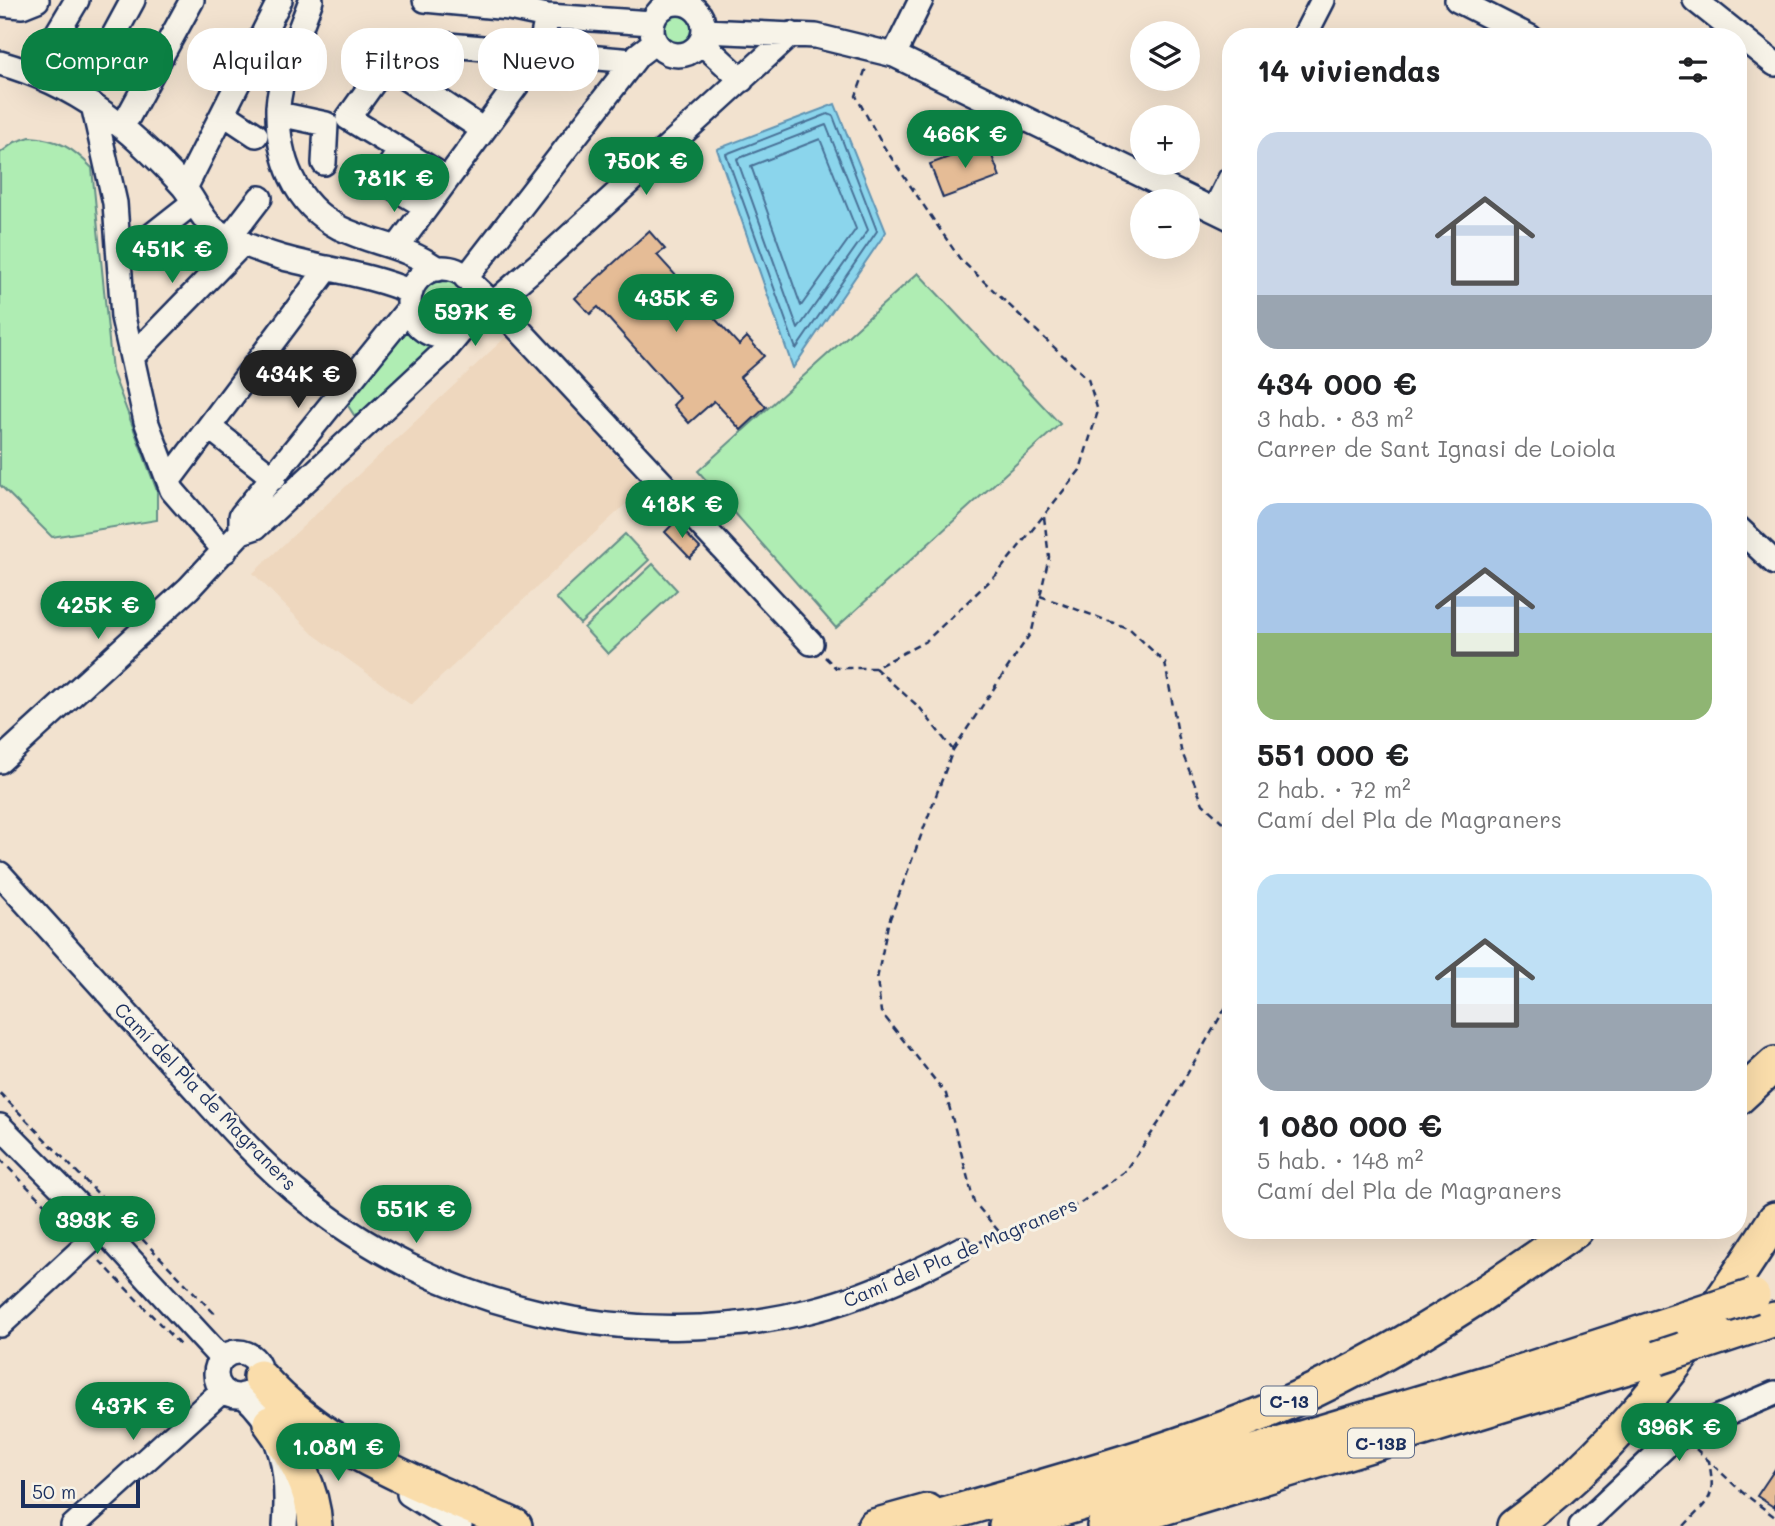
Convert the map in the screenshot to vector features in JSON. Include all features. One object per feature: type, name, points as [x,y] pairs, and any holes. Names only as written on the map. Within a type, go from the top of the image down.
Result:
[{"type":"highway","points":[[1747,1090],[1775,1064]]},
{"type":"highway","points":[[1514,1526],[1565,1484],[1643,1406],[1700,1332],[1775,1219]]},
{"type":"highway","name":"C-13","points":[[907,1526],[1197,1437],[1279,1406],[1427,1328],[1562,1239]]},
{"type":"highway","name":"C-13B","points":[[1006,1526],[1479,1385],[1686,1318],[1768,1301]]},
{"type":"highway","name":"C-13B","points":[[1104,1526],[1721,1337],[1768,1301]]},
{"type":"highway","points":[[244,1388],[298,1416],[349,1451],[515,1526]]},
{"type":"highway","points":[[270,1423],[300,1469],[310,1494],[315,1526]]},
{"type":"highway","points":[[874,1526],[926,1512],[972,1506]]},
{"type":"street","points":[[0,4],[22,6],[37,0]]},
{"type":"street","points":[[60,28],[77,0]]},
{"type":"street","points":[[133,0],[90,94],[115,203],[123,317],[146,421],[172,490],[225,551]]},
{"type":"street","points":[[128,117],[192,0]]},
{"type":"street","points":[[119,261],[190,195],[223,113],[280,0]]},
{"type":"street","points":[[312,0],[293,51],[278,105],[281,156],[300,197],[340,228],[398,246],[438,269]]},
{"type":"street","points":[[425,0],[506,4],[547,16],[579,9],[655,19]]},
{"type":"street","points":[[884,52],[920,0]]},
{"type":"street","points":[[1309,28],[1323,0]]},
{"type":"street","points":[[1457,0],[1512,28]]},
{"type":"street","points":[[1695,0],[1730,28]]},
{"type":"street","points":[[1706,0],[1731,28]]},
{"type":"street","points":[[469,280],[633,61],[655,19],[670,5],[686,2],[701,17],[702,37],[694,50],[678,56],[667,53],[655,19]]},
{"type":"street","points":[[545,28],[547,16]]},
{"type":"street","points":[[0,761],[189,589],[242,533],[256,527],[450,346],[465,328],[791,34]]},
{"type":"street","points":[[702,37],[791,34],[816,36],[884,52],[1222,214]]},
{"type":"street","points":[[702,37],[742,80]]},
{"type":"street","points":[[1747,42],[1775,64]]},
{"type":"street","points":[[599,59],[633,61]]},
{"type":"street","points":[[0,62],[21,68]]},
{"type":"street","points":[[74,91],[90,94],[153,156],[190,195],[214,229],[278,259],[362,275],[410,300],[415,321],[434,335],[449,336],[465,328],[477,305],[469,280]]},
{"type":"street","points":[[324,163],[337,121],[363,91]]},
{"type":"street","points":[[425,91],[482,129]]},
{"type":"street","points":[[398,246],[511,91]]},
{"type":"street","points":[[223,113],[256,135]]},
{"type":"street","points":[[279,114],[337,121],[400,150],[446,177]]},
{"type":"street","points":[[400,150],[381,180],[425,206]]},
{"type":"street","points":[[132,357],[236,240],[260,198]]},
{"type":"street","points":[[169,480],[328,268]]},
{"type":"street","points":[[242,533],[241,516],[274,478],[410,300],[424,274],[438,269],[453,270],[469,280],[811,643]]},
{"type":"street","points":[[335,398],[347,418],[365,425]]},
{"type":"street","points":[[209,427],[274,478]]},
{"type":"street","points":[[1747,537],[1775,563]]},
{"type":"street","name":"Camí del Pla de Magraners","points":[[0,874],[245,1143],[294,1191],[380,1250],[480,1297],[581,1321],[648,1326],[719,1324],[792,1315],[832,1305],[891,1284],[961,1249]]},
{"type":"street","points":[[0,1126],[103,1230],[222,1359]]},
{"type":"street","points":[[0,1325],[103,1230]]},
{"type":"street","points":[[73,1526],[244,1388],[257,1362],[251,1356],[236,1352],[222,1359],[216,1375],[244,1388],[325,1450],[417,1499],[460,1526]]},
{"type":"street","points":[[244,1388],[270,1423],[284,1471],[285,1526]]},
{"type":"street","points":[[1581,1526],[1658,1452],[1681,1435],[1775,1393]]},
{"type":"path","points":[[811,643],[836,668],[875,668],[926,641],[998,574],[1080,470],[1098,411],[1088,379],[960,259],[882,144],[856,96],[884,52]]},
{"type":"path","points":[[1002,1234],[974,1202],[946,1094],[881,1012],[877,979],[888,924],[953,750],[1032,631],[1049,557],[1044,516]]},
{"type":"path","points":[[1040,596],[1129,629],[1165,663],[1181,750],[1203,804],[1222,822]]},
{"type":"path","points":[[875,668],[920,708],[953,750]]},
{"type":"path","name":"Camí del Pla de Magraners","points":[[961,1249],[1079,1204],[1126,1171],[1160,1121],[1222,1014]]},
{"type":"path","points":[[0,1093],[214,1313]]},
{"type":"path","points":[[1681,1435],[1775,1517]]},
{"type":"path","points":[[1684,1526],[1706,1504],[1714,1486],[1709,1461]]},
{"type":"shaded area","points":[[509,334],[644,487],[411,705],[313,634],[253,573]]},
{"type":"green space","points":[[678,13],[690,17],[694,29],[690,41],[678,45],[666,41],[662,29],[666,17]]},
{"type":"green space","points":[[30,137],[64,146],[92,168],[112,371],[157,491],[157,520],[52,537],[0,485],[0,153],[15,142]]},
{"type":"green space","points":[[918,273],[1060,424],[836,628],[698,471]]},
{"type":"green space","points":[[443,277],[461,284],[468,302],[461,320],[443,327],[425,320],[418,302],[425,284]]},
{"type":"green space","points":[[405,323],[420,339],[440,345],[360,416],[354,415],[345,401]]},
{"type":"green space","points":[[625,534],[649,560],[580,624],[556,598]]},
{"type":"green space","points":[[653,564],[677,590],[608,654],[584,628]]},
{"type":"water","points":[[835,104],[886,232],[793,368],[717,149]]},
{"type":"building","points":[[987,143],[1000,177],[943,198],[930,164]]},
{"type":"building","points":[[649,231],[665,249],[657,255],[739,345],[747,337],[764,356],[740,377],[766,407],[741,430],[714,401],[689,423],[673,405],[680,398],[598,307],[590,314],[575,298]]},
{"type":"building","points":[[675,522],[700,548],[690,558],[665,532]]},
{"type":"building","points":[[1775,1469],[1775,1508],[1757,1496]]}]
